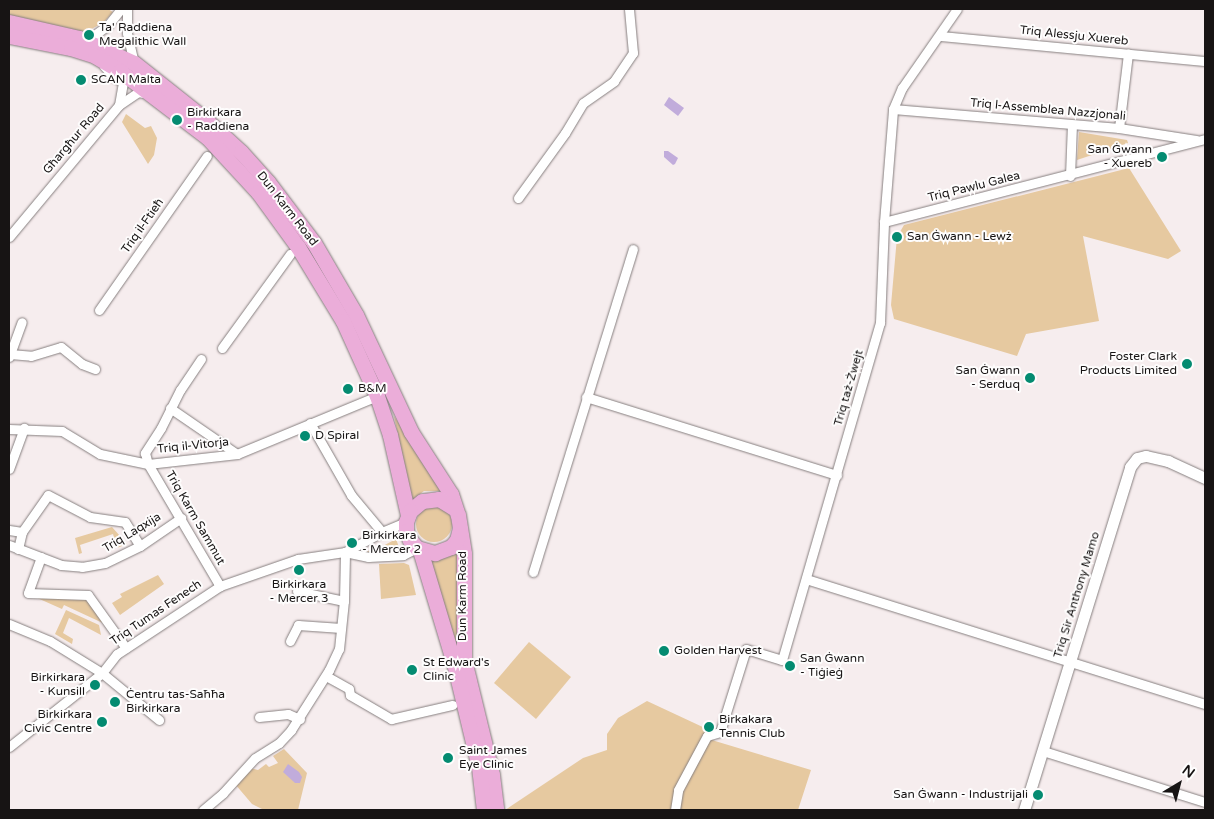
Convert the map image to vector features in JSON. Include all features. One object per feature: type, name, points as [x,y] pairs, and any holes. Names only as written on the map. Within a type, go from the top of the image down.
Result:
[{"type":"highway","name":"Dun Karm Road","points":[[9,22],[79,38],[134,62],[206,120],[241,152],[268,182],[314,243],[356,315],[411,432],[451,494],[460,528],[464,554],[464,660],[492,775],[496,810]]},
{"type":"highway","name":"Dun Karm Road","points":[[9,36],[71,48],[95,56],[137,82],[207,137],[258,192],[298,247],[343,321],[376,396],[390,435],[410,540],[418,549],[454,663],[479,768],[484,810]]},
{"type":"highway","points":[[407,519],[417,504],[431,498],[447,502],[455,509]]},
{"type":"highway","name":"Dun Karm Road","points":[[418,549],[434,553],[443,551],[456,540],[460,528]]},
{"type":"main road","name":"Triq Sir Anthony Mamo","points":[[1024,810],[1130,467],[1137,458],[1146,456],[1168,461],[1205,478]]},
{"type":"street","points":[[79,38],[93,36],[108,25],[121,9]]},
{"type":"street","points":[[127,9],[127,33],[134,62]]},
{"type":"street","points":[[518,198],[565,133],[583,103],[614,81],[633,53],[629,9]]},
{"type":"street","name":"Triq taż-Żwejt","points":[[675,810],[678,790],[706,736],[720,732],[746,649],[782,660],[880,323],[884,222],[893,108],[902,88],[957,9]]},
{"type":"street","name":"Triq Alessju Xuereb","points":[[940,36],[1205,61]]},
{"type":"street","points":[[1119,128],[1128,54]]},
{"type":"street","name":"Għargħur Road","points":[[9,237],[119,105],[123,82],[114,78],[95,56]]},
{"type":"street","points":[[119,105],[138,92],[156,96]]},
{"type":"street","name":"Triq l-Assemblea Nazzjonali","points":[[893,108],[1119,128],[1202,140]]},
{"type":"street","points":[[1070,176],[1072,125]]},
{"type":"street","name":"Triq Pawlu Galea","points":[[884,222],[1070,176],[1202,140]]},
{"type":"street","name":"Triq il-Ftieħ","points":[[99,310],[208,156]]},
{"type":"street","points":[[533,572],[633,249]]},
{"type":"street","points":[[222,348],[290,254]]},
{"type":"street","points":[[22,322],[9,356],[31,356],[61,347],[82,364],[96,369]]},
{"type":"street","points":[[148,464],[145,453],[161,428],[170,408],[202,360]]},
{"type":"street","name":"Triq il-Vitorja","points":[[9,429],[24,428],[62,431],[100,454],[148,464],[237,454],[376,396]]},
{"type":"street","points":[[586,397],[837,475]]},
{"type":"street","points":[[170,408],[237,454]]},
{"type":"street","points":[[310,423],[352,495],[382,532]]},
{"type":"street","points":[[9,469],[24,428]]},
{"type":"street","name":"Triq Karm Sammut","points":[[148,464],[220,586]]},
{"type":"street","points":[[18,549],[22,532],[48,495],[90,516],[125,522],[140,546]]},
{"type":"street","name":"Triq Laqxija","points":[[9,546],[61,565],[82,567],[105,563],[140,546],[181,518]]},
{"type":"street","name":"Triq Tumas Fenech","points":[[9,746],[102,673],[117,654],[220,586],[298,559],[345,552],[407,519]]},
{"type":"street","points":[[9,530],[22,532]]},
{"type":"street","name":"Triq Tumas Fenech","points":[[345,552],[368,557],[403,555],[418,549]]},
{"type":"street","points":[[203,810],[223,793],[255,758],[279,743],[300,718],[326,676],[339,650],[344,601],[345,552]]},
{"type":"street","points":[[41,557],[28,593],[88,595],[126,648]]},
{"type":"street","points":[[806,579],[927,618],[1071,660],[1205,704]]},
{"type":"street","points":[[297,590],[344,601]]},
{"type":"street","points":[[9,624],[50,641],[102,673],[159,720]]},
{"type":"street","points":[[290,641],[298,625],[341,628]]},
{"type":"street","points":[[326,676],[349,689],[350,695],[392,719],[452,705]]},
{"type":"street","points":[[259,717],[288,714],[300,718]]},
{"type":"street","points":[[1043,751],[1205,802]]},
{"type":"shaded area","points":[[9,9],[108,9],[113,12],[104,22],[88,31],[75,31],[9,16]]},
{"type":"shaded area","points":[[669,97],[684,108],[678,116],[664,105]]},
{"type":"shaded area","points":[[126,114],[145,128],[151,126],[157,138],[154,155],[148,164],[122,122]]},
{"type":"shaded area","points":[[1079,132],[1127,140],[1128,143],[1077,160]]},
{"type":"shaded area","points":[[664,151],[668,151],[678,158],[675,164],[673,165],[664,157]]},
{"type":"shaded area","points":[[1129,168],[1181,251],[1168,259],[1083,236],[1099,321],[1026,334],[1017,356],[894,319],[891,305],[897,237],[904,225]]},
{"type":"shaded area","points":[[394,416],[443,491],[424,491],[412,500]]},
{"type":"shaded area","points":[[434,506],[441,507],[447,511],[451,517],[451,531],[447,537],[441,541],[434,542],[427,541],[421,537],[417,531],[416,524],[417,517],[421,511],[427,507]]},
{"type":"shaded area","points":[[112,527],[127,544],[117,548],[113,534],[80,545],[82,553],[79,554],[75,538]]},
{"type":"shaded area","points":[[396,539],[400,550],[365,552],[381,547]]},
{"type":"shaded area","points":[[457,549],[460,666],[429,558]]},
{"type":"shaded area","points":[[404,563],[409,565],[416,595],[381,599],[379,564]]},
{"type":"shaded area","points":[[158,575],[164,584],[120,615],[112,603],[122,597],[120,594]]},
{"type":"shaded area","points":[[35,597],[87,597],[107,625],[64,605],[62,609]]},
{"type":"shaded area","points":[[66,610],[99,625],[101,635],[69,618],[63,633],[73,639],[72,644],[55,634]]},
{"type":"shaded area","points":[[529,642],[571,677],[536,719],[494,683]]},
{"type":"shaded area","points":[[647,701],[707,729],[705,736],[715,741],[811,770],[798,810],[505,810],[583,758],[607,750],[607,734],[618,718]]},
{"type":"shaded area","points":[[284,749],[307,773],[298,810],[264,810],[252,804],[235,784],[250,768],[258,770],[266,764],[269,767],[278,763],[273,756]]},
{"type":"shaded area","points":[[288,764],[299,772],[302,777],[300,783],[295,783],[283,772]]},
{"type":"place","name":"Ta' Raddiena Megalithic Wall","points":[[89,35]]},
{"type":"place","name":"SCAN Malta","points":[[81,80]]},
{"type":"place","name":"Birkirkara - Raddiena","points":[[177,120]]},
{"type":"place","name":"San Ġwann - Xuereb","points":[[1162,157]]},
{"type":"place","name":"San Ġwann - Lewż","points":[[897,237]]},
{"type":"place","name":"Foster Clark Products Limited","points":[[1187,364]]},
{"type":"place","name":"San Ġwann - Serduq","points":[[1030,378]]},
{"type":"place","name":"B&M","points":[[348,389]]},
{"type":"place","name":"D Spiral","points":[[305,436]]},
{"type":"place","name":"Birkirkara - Mercer 2","points":[[352,543]]},
{"type":"place","name":"Birkirkara - Mercer 3","points":[[299,570]]},
{"type":"place","name":"Golden Harvest","points":[[664,651]]},
{"type":"place","name":"San Ġwann - Tiġieġ","points":[[790,666]]},
{"type":"place","name":"St Edward's Clinic","points":[[412,670]]},
{"type":"place","name":"Birkirkara - Kunsill","points":[[95,685]]},
{"type":"place","name":"Ċentru tas-Saħħa Birkirkara","points":[[115,702]]},
{"type":"place","name":"Birkirkara Civic Centre","points":[[102,722]]},
{"type":"place","name":"Birkakara Tennis Club","points":[[709,727]]},
{"type":"place","name":"Saint James Eye Clinic","points":[[448,758]]},
{"type":"place","name":"San Ġwann - Industrijali","points":[[1038,795]]}]
